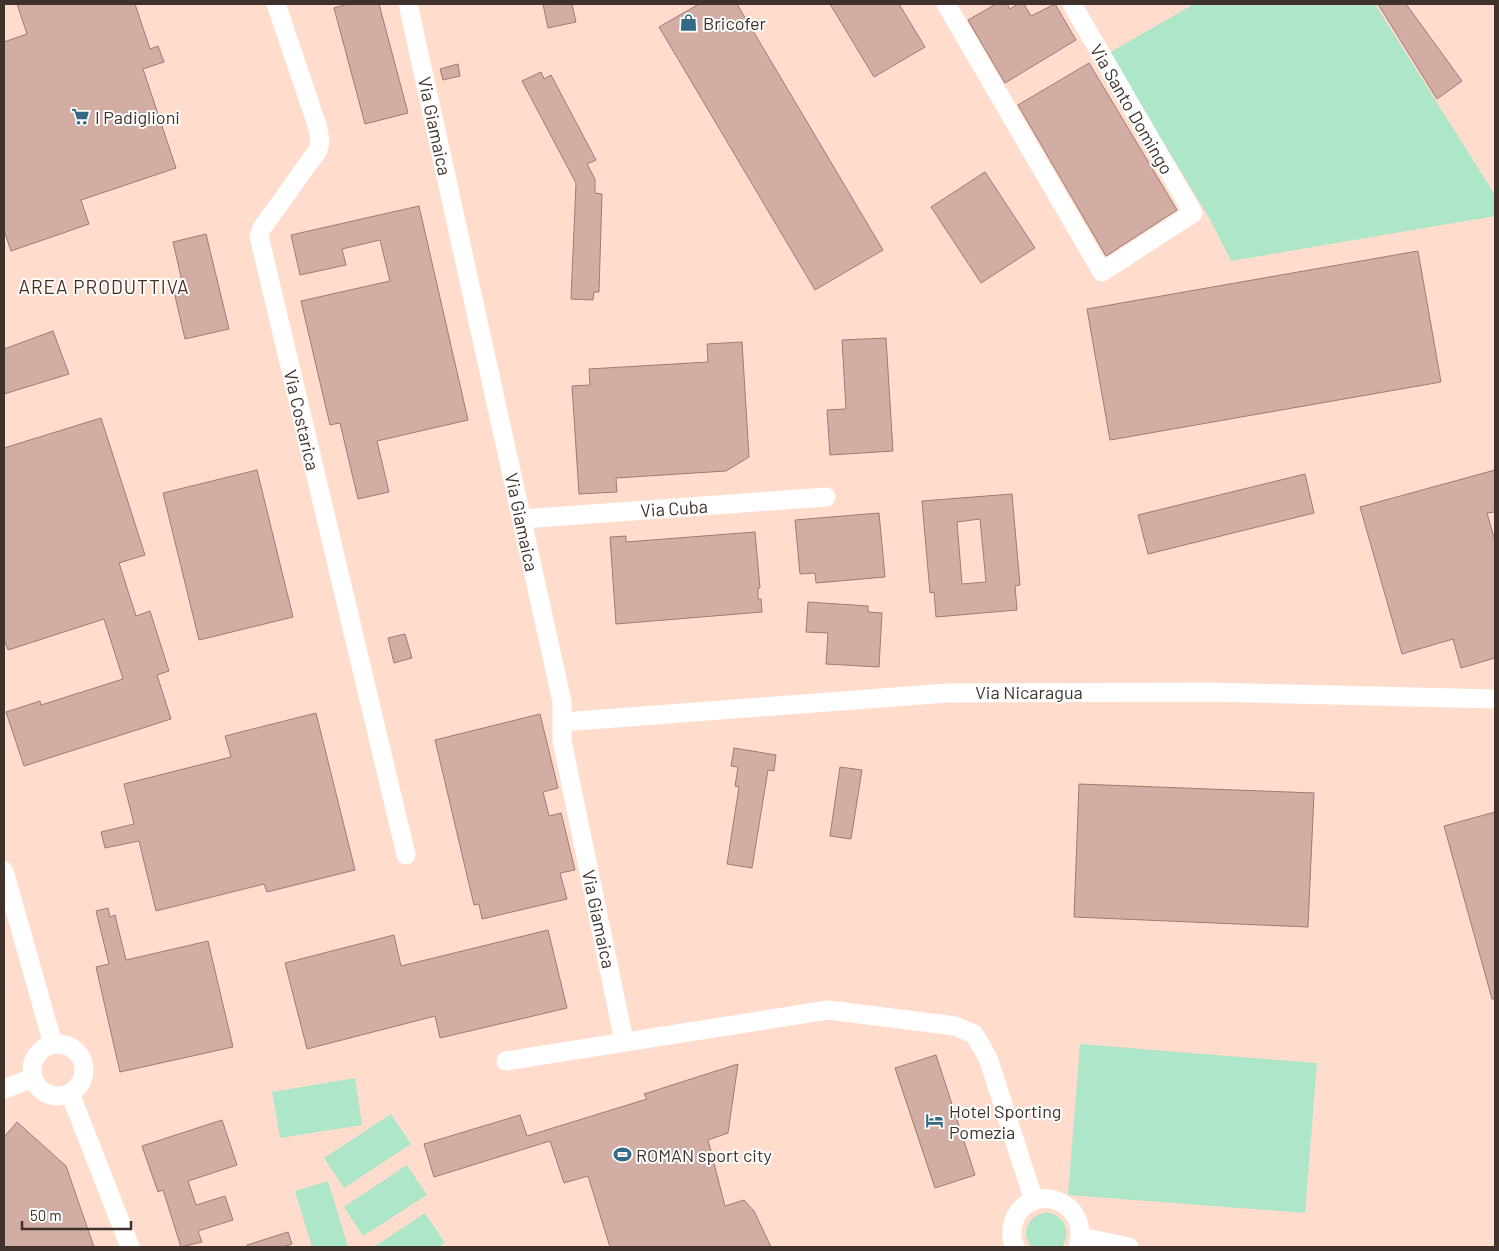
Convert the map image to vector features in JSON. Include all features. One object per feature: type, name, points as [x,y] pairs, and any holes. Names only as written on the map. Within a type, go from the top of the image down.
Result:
[{"type":"street","name":"Via Costarica","points":[[276,4],[318,128],[320,142],[318,150],[262,228],[259,236],[406,855]]},
{"type":"street","name":"Via Giamaica","points":[[408,4],[562,702],[562,741],[624,1041]]},
{"type":"street","name":"Via Santo Domingo","points":[[946,4],[1102,272],[1193,213],[1072,4]]},
{"type":"street","name":"Via Cuba","points":[[522,519],[826,497]]},
{"type":"street","name":"Via Nicaragua","points":[[563,722],[946,693],[1209,692],[1495,699]]},
{"type":"street","points":[[4,871],[53,1044]]},
{"type":"street","points":[[506,1061],[828,1010],[944,1024],[965,1030],[980,1042],[988,1058],[1034,1201]]},
{"type":"street","points":[[53,1044],[71,1047],[78,1053],[83,1062],[84,1076],[78,1088],[70,1094],[61,1096],[47,1094],[37,1086],[33,1078],[32,1069],[35,1057],[44,1048],[53,1044]]},
{"type":"street","points":[[4,1089],[33,1078]]},
{"type":"street","points":[[70,1094],[130,1247]]},
{"type":"street","points":[[1010,1246],[1015,1218],[1020,1211],[1034,1201],[1046,1198],[1057,1200],[1068,1206],[1076,1214],[1080,1225],[1080,1242],[1129,1247]]},
{"type":"green space","points":[[1194,4],[1375,4],[1495,195],[1495,216],[1231,261],[1208,216],[1109,53]]},
{"type":"green space","points":[[1080,1044],[1317,1063],[1305,1213],[1068,1195]]},
{"type":"green space","points":[[355,1078],[362,1125],[280,1138],[272,1092]]},
{"type":"green space","points":[[391,1114],[411,1144],[344,1188],[324,1158]]},
{"type":"green space","points":[[407,1165],[427,1195],[363,1236],[344,1207]]},
{"type":"green space","points":[[328,1181],[348,1247],[312,1247],[295,1191]]},
{"type":"green space","points":[[1046,1212],[1058,1216],[1065,1225],[1066,1235],[1062,1247],[1031,1247],[1028,1241],[1026,1230],[1030,1221]]},
{"type":"green space","points":[[425,1213],[445,1243],[438,1247],[374,1247]]},
{"type":"building","name":"I Padiglioni","points":[[17,4],[135,4],[150,49],[158,46],[164,62],[143,69],[176,168],[81,200],[89,224],[11,251],[4,230],[4,42],[27,34]]},
{"type":"building","points":[[348,4],[379,4],[408,113],[365,124],[334,8]]},
{"type":"building","points":[[543,4],[572,4],[576,22],[548,28]]},
{"type":"building","points":[[699,4],[737,4],[883,250],[815,290],[659,27]]},
{"type":"building","points":[[830,4],[899,4],[925,47],[874,77]]},
{"type":"building","points":[[996,4],[1007,4],[1010,9],[1018,4],[1024,4],[1031,16],[1055,4],[1076,40],[1005,83],[968,20]]},
{"type":"building","points":[[1378,4],[1406,4],[1462,81],[1437,99]]},
{"type":"building","points":[[1089,63],[1177,210],[1106,256],[1018,105]]},
{"type":"building","points":[[458,64],[460,76],[443,80],[440,69]]},
{"type":"building","points":[[541,72],[544,79],[551,75],[596,160],[587,164],[595,179],[595,193],[602,194],[599,292],[594,292],[593,300],[571,299],[576,183],[522,81]]},
{"type":"building","points":[[985,172],[1035,248],[981,283],[931,207]]},
{"type":"building","points":[[419,206],[468,420],[377,441],[389,492],[358,499],[340,423],[330,425],[301,301],[390,281],[380,240],[342,249],[346,265],[300,275],[291,235]]},
{"type":"building","points":[[206,234],[229,329],[185,339],[174,292],[184,290],[173,242]]},
{"type":"building","points":[[1418,251],[1441,382],[1110,440],[1087,309]]},
{"type":"building","points":[[53,331],[69,374],[4,394],[4,349]]},
{"type":"building","points":[[886,338],[893,451],[830,455],[827,410],[846,409],[842,340]]},
{"type":"building","points":[[742,342],[749,457],[726,471],[616,478],[617,492],[579,494],[572,386],[590,385],[589,369],[708,362],[707,344]]},
{"type":"building","points":[[101,418],[145,555],[119,563],[136,616],[150,611],[169,671],[157,675],[171,719],[24,766],[6,712],[40,701],[41,705],[123,679],[104,619],[8,650],[4,639],[4,448]]},
{"type":"building","points":[[257,470],[293,617],[199,640],[163,493]]},
{"type":"building","points":[[1495,470],[1495,512],[1487,513],[1495,541],[1495,658],[1461,668],[1453,639],[1402,654],[1360,507]]},
{"type":"building","points":[[1305,474],[1314,513],[1148,554],[1138,515]]},
{"type":"building","points":[[1012,494],[1020,585],[1015,586],[1017,610],[936,617],[934,592],[930,593],[922,501]],"holes":[[[980,519],[986,582],[962,584],[957,522]]]},
{"type":"building","points":[[879,513],[885,577],[816,583],[815,573],[800,574],[795,520]]},
{"type":"building","points":[[755,532],[760,588],[758,588],[758,599],[761,599],[762,612],[616,624],[610,537],[626,536],[626,542]]},
{"type":"building","points":[[808,602],[868,606],[868,612],[882,613],[879,667],[826,664],[828,633],[806,632]]},
{"type":"building","points":[[405,634],[412,658],[394,663],[388,638]]},
{"type":"building","points":[[316,713],[355,870],[267,892],[264,884],[156,911],[139,841],[105,848],[101,832],[134,824],[124,784],[231,757],[225,736]]},
{"type":"building","points":[[540,714],[558,788],[543,792],[549,816],[561,813],[575,870],[560,873],[567,899],[482,919],[479,904],[474,905],[435,740]]},
{"type":"building","points":[[734,748],[776,755],[774,771],[768,770],[752,868],[727,864],[739,787],[735,786],[738,767],[731,766]]},
{"type":"building","points":[[840,767],[862,770],[851,839],[830,836]]},
{"type":"building","points":[[1079,784],[1314,793],[1308,927],[1074,917]]},
{"type":"building","points":[[1495,812],[1495,999],[1492,999],[1444,826]]},
{"type":"building","points":[[108,908],[110,917],[115,915],[126,960],[208,941],[233,1047],[120,1072],[96,967],[109,964],[96,911]]},
{"type":"building","points":[[548,930],[567,1008],[440,1038],[435,1016],[307,1049],[285,963],[394,935],[401,966]]},
{"type":"building","name":"Hotel Sporting Pomezia","points":[[936,1055],[975,1175],[935,1188],[895,1068]]},
{"type":"building","name":"ROMAN sport city","points":[[738,1064],[728,1133],[708,1140],[725,1206],[744,1200],[754,1211],[771,1247],[610,1247],[588,1176],[564,1183],[550,1141],[434,1177],[424,1144],[520,1115],[527,1136],[647,1099],[644,1094]]},
{"type":"building","points":[[222,1120],[237,1165],[188,1181],[196,1205],[225,1196],[233,1220],[198,1231],[202,1242],[181,1247],[163,1190],[158,1192],[142,1146]]},
{"type":"building","points":[[17,1122],[66,1166],[94,1247],[4,1247],[4,1137]]},
{"type":"building","points":[[288,1232],[292,1244],[283,1247],[247,1247],[247,1245]]},
{"type":"place","name":"Bricofer","points":[[689,23]]},
{"type":"place","name":"I Padiglioni","points":[[81,117]]},
{"type":"place","name":"Hotel Sporting Pomezia","points":[[935,1121]]},
{"type":"place","name":"ROMAN sport city","points":[[622,1155]]},
{"type":"district","name":"AREA PRODUTTIVA","points":[[104,286]]}]
